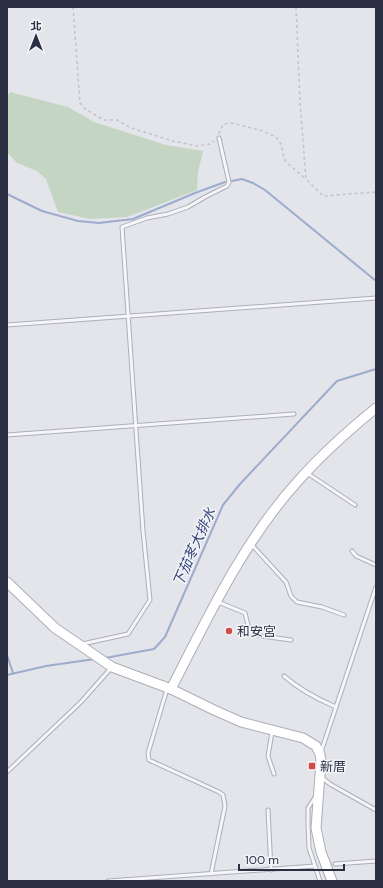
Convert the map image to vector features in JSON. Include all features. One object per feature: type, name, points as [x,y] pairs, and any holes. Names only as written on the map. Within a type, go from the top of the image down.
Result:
[{"type":"street","points":[[169,688],[216,601],[251,544],[279,505],[337,442],[376,408]]},
{"type":"street","points":[[7,582],[55,628],[112,667],[169,688],[241,722],[303,738],[309,740],[316,746],[320,754],[321,762],[316,828],[321,852],[332,881]]},
{"type":"lane","points":[[79,645],[128,634],[150,600],[122,227],[147,218],[168,214],[188,207],[227,186],[229,182],[218,138]]},
{"type":"lane","points":[[7,324],[376,298]]},
{"type":"lane","points":[[7,435],[294,414]]},
{"type":"lane","points":[[307,473],[355,506]]},
{"type":"lane","points":[[251,544],[286,582],[291,596],[297,602],[322,607],[344,615]]},
{"type":"lane","points":[[352,551],[356,556],[376,565]]},
{"type":"lane","points":[[320,754],[376,587]]},
{"type":"lane","points":[[216,601],[245,613],[250,633],[291,640]]},
{"type":"lane","points":[[7,772],[81,702],[112,667]]},
{"type":"lane","points":[[284,676],[314,698],[336,707]]},
{"type":"lane","points":[[169,688],[148,753],[149,760],[223,795],[225,806],[211,874]]},
{"type":"lane","points":[[272,730],[268,756],[274,774]]},
{"type":"lane","points":[[320,776],[330,784],[376,810]]},
{"type":"lane","points":[[319,792],[308,808],[309,848],[320,881]]},
{"type":"lane","points":[[268,810],[271,870]]},
{"type":"lane","points":[[335,864],[376,861]]},
{"type":"lane","points":[[108,881],[315,866]]},
{"type":"path","points":[[73,7],[80,103],[85,109],[104,120],[117,120],[130,128],[173,141],[197,146],[210,144],[218,138],[220,130],[224,124],[232,122],[263,131],[276,137],[281,144],[286,162],[323,196],[376,192]]},
{"type":"path","points":[[296,7],[300,102],[306,179]]},
{"type":"green space","points":[[10,92],[68,107],[94,122],[166,145],[203,151],[198,172],[197,190],[127,217],[90,219],[58,212],[46,179],[37,171],[17,163],[7,152],[7,97]]},
{"type":"waterway","points":[[232,181],[242,179],[265,190],[376,281]]},
{"type":"waterway","points":[[7,194],[42,211],[78,221],[99,223],[133,219],[225,182]]},
{"type":"waterway","name":"下茄苳大排水","points":[[105,658],[154,649],[165,637],[223,505],[240,484],[337,381],[376,369]]},
{"type":"waterway","points":[[7,655],[13,673]]},
{"type":"waterway","name":"下茄苳大排水","points":[[7,675],[46,666],[95,659]]},
{"type":"place","name":"和安宮","points":[[229,631]]},
{"type":"place","name":"新厝","points":[[312,766]]}]
